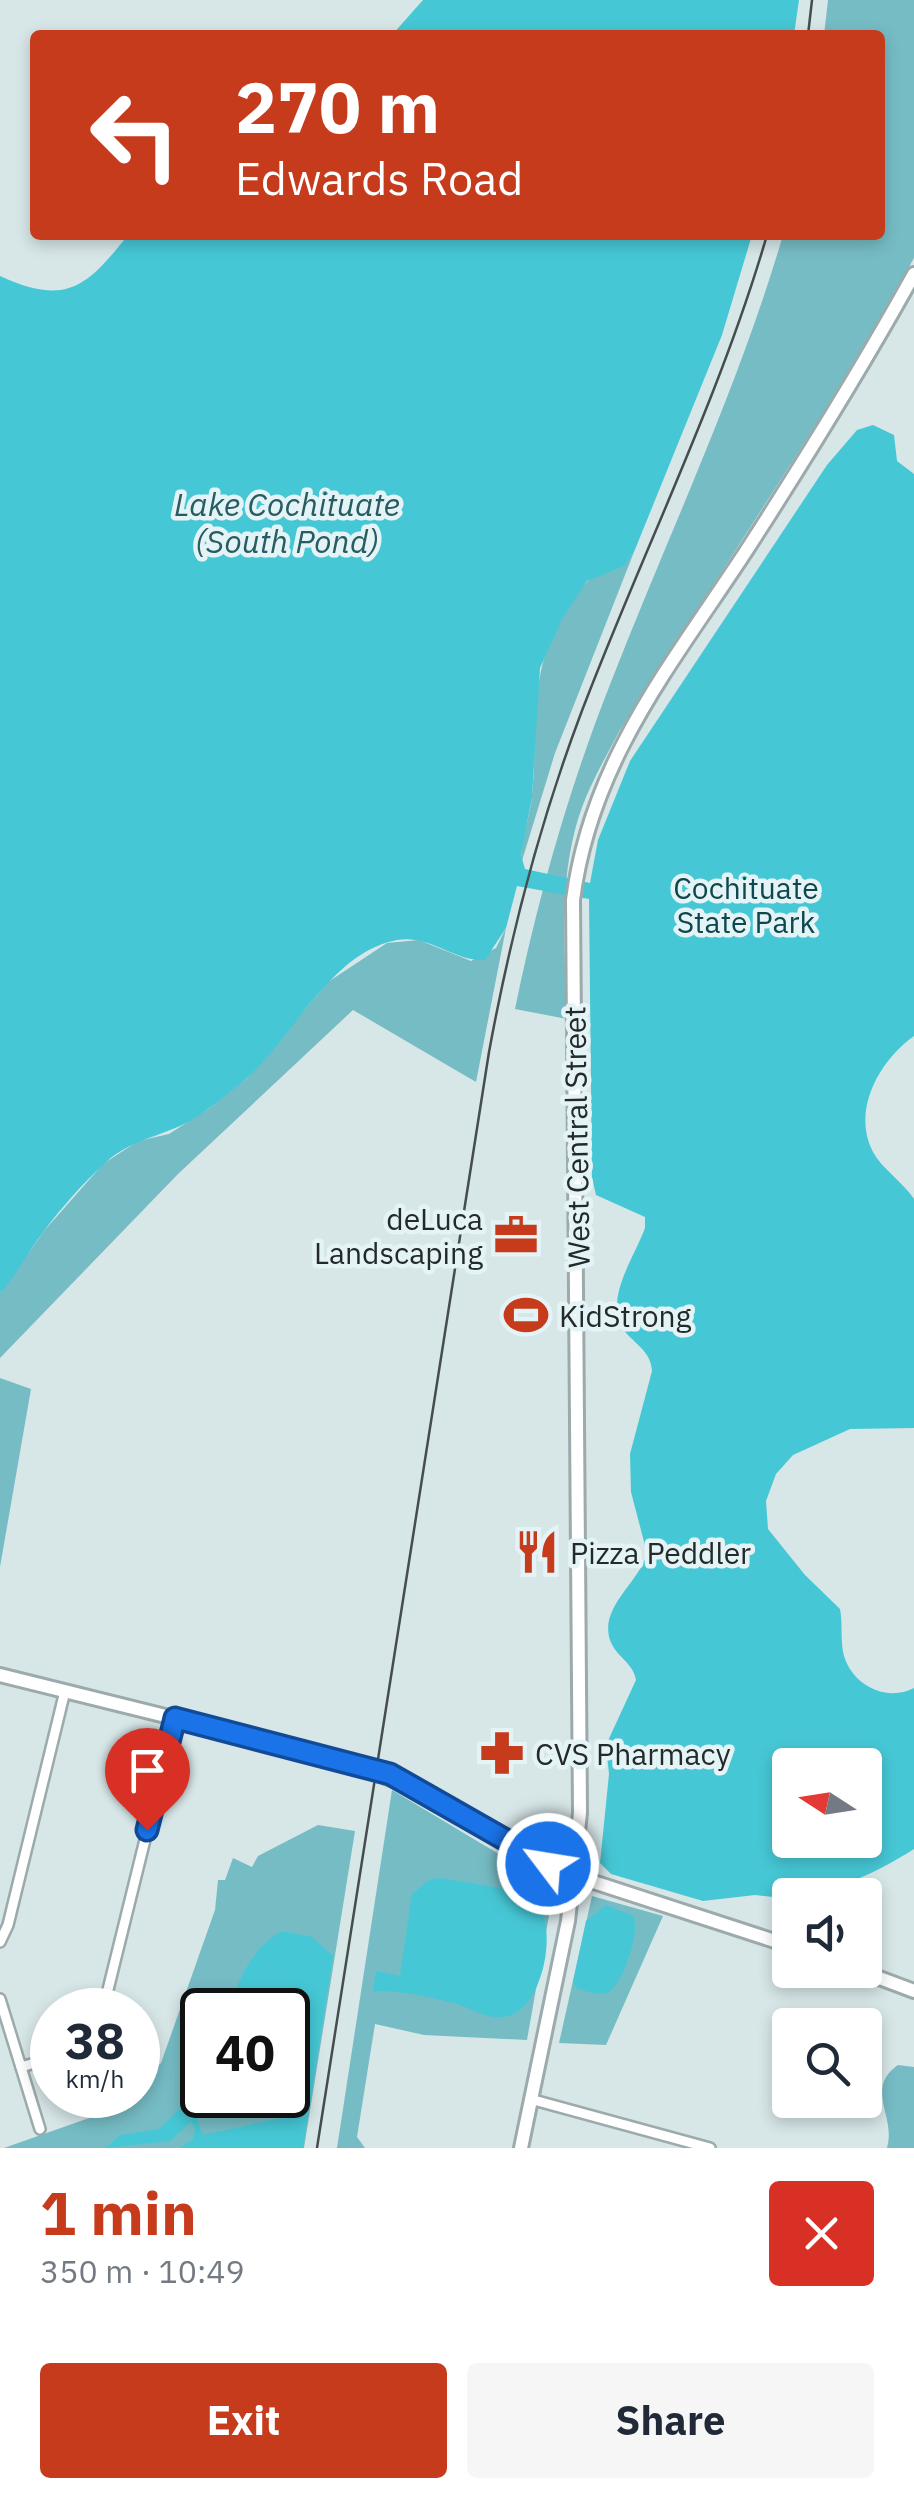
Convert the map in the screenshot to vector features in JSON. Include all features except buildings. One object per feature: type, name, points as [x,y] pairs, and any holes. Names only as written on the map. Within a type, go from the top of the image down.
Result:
[{"type":"main road","name":"West Central Street","points":[[521,2148],[575,1876],[580,1791],[573,900],[576,878],[592,809],[615,755],[832,415],[914,274]]},
{"type":"main road","points":[[0,1675],[331,1757],[421,1790],[575,1876],[772,1940]]},
{"type":"main road","points":[[882,1979],[914,1990]]},
{"type":"street","points":[[0,1942],[8,1925],[65,1691]]},
{"type":"street","points":[[108,1988],[175,1718]]},
{"type":"street","points":[[0,1999],[40,2129]]},
{"type":"street","points":[[21,2066],[30,2064]]},
{"type":"street","points":[[530,2100],[710,2148]]},
{"type":"shaded area","points":[[828,0],[914,0],[914,258],[846,378],[620,730],[589,791],[575,830],[567,876],[567,1019],[515,1009],[544,884],[582,762],[724,405],[781,240],[885,240],[885,30],[825,30]]},
{"type":"shaded area","points":[[634,552],[555,753],[521,864],[532,795],[539,685],[552,636],[585,584],[622,564]]},
{"type":"shaded area","points":[[506,928],[476,1082],[353,1010],[178,1174],[0,1358],[0,1293],[44,1231],[103,1164],[138,1141],[169,1134],[208,1109],[247,1078],[328,982],[387,943],[419,940],[471,961],[496,948]]},
{"type":"shaded area","points":[[0,1378],[31,1389],[0,1567]]},
{"type":"shaded area","points":[[392,1790],[554,1887],[527,2040],[424,2035],[375,2024],[357,2137],[365,2148],[337,2148]]},
{"type":"shaded area","points":[[318,1825],[355,1831],[310,2111],[310,1988],[187,1988],[215,1910],[218,1880],[225,1880],[233,1858],[252,1867],[258,1856]]},
{"type":"shaded area","points":[[592,1896],[663,1916],[606,2045],[559,2043]]},
{"type":"shaded area","points":[[180,2009],[180,2118],[309,2118],[304,2148],[4,2148],[89,2118],[160,2118],[161,2063]]},
{"type":"shaded area","points":[[898,2065],[914,2067],[914,2148],[887,2148],[882,2093],[888,2074]]},
{"type":"water","points":[[423,0],[799,0],[795,30],[396,30]]},
{"type":"water","name":"Lake Cochituate (South Pond)","points":[[124,240],[750,240],[722,335],[634,552],[624,566],[587,581],[562,619],[540,668],[532,797],[521,855],[525,869],[590,883],[598,840],[630,761],[827,465],[857,430],[873,425],[894,435],[897,461],[914,474],[914,1036],[880,1072],[867,1103],[865,1120],[873,1152],[914,1199],[914,1428],[850,1429],[793,1455],[776,1474],[766,1501],[768,1529],[805,1575],[840,1609],[844,1656],[855,1676],[882,1692],[914,1688],[914,1849],[870,1873],[858,1878],[772,1878],[772,1897],[703,1901],[611,1874],[600,1863],[609,1774],[606,1745],[636,1680],[613,1646],[608,1628],[615,1606],[647,1553],[631,1492],[630,1454],[652,1371],[648,1356],[622,1326],[617,1313],[621,1284],[645,1228],[645,1217],[596,1195],[592,1178],[589,899],[517,886],[506,928],[485,960],[409,939],[373,948],[352,961],[314,998],[247,1078],[193,1119],[129,1147],[97,1170],[51,1222],[0,1293],[0,276],[42,290],[73,287]]},
{"type":"water","points":[[439,1878],[517,1893],[535,1902],[542,1913],[547,1945],[539,1981],[521,2009],[509,2016],[495,2017],[426,1997],[373,1991],[376,1971],[400,1976],[412,1894],[429,1880]]},
{"type":"water","points":[[606,1905],[633,1916],[635,1933],[620,1978],[609,1992],[598,1994],[577,1989],[573,1982],[586,1921]]},
{"type":"water","points":[[282,1931],[312,1937],[333,1956],[310,2103],[310,1988],[237,1988],[248,1965]]},
{"type":"water","points":[[180,2109],[180,2118],[198,2118],[203,2135],[281,2118],[308,2118],[303,2148],[180,2148],[193,2139],[195,2128],[191,2122],[170,2141],[106,2148],[120,2135],[159,2129]]},
{"type":"railway","points":[[809,30],[812,0]]},
{"type":"railway","points":[[317,2148],[489,1052],[516,924],[551,798],[580,716],[703,417],[765,240]]},
{"type":"place","name":"deLuca Landscaping","points":[[516,1235]]},
{"type":"place","name":"KidStrong","points":[[526,1315]]},
{"type":"place","name":"Pizza Peddler","points":[[537,1552]]},
{"type":"place","name":"CVS Pharmacy","points":[[502,1753]]},
{"type":"route","points":[[147,1830],[175,1718],[390,1774],[548,1864]]},
{"type":"park label","name":"Cochituate State Park","points":[[746,904]]}]
